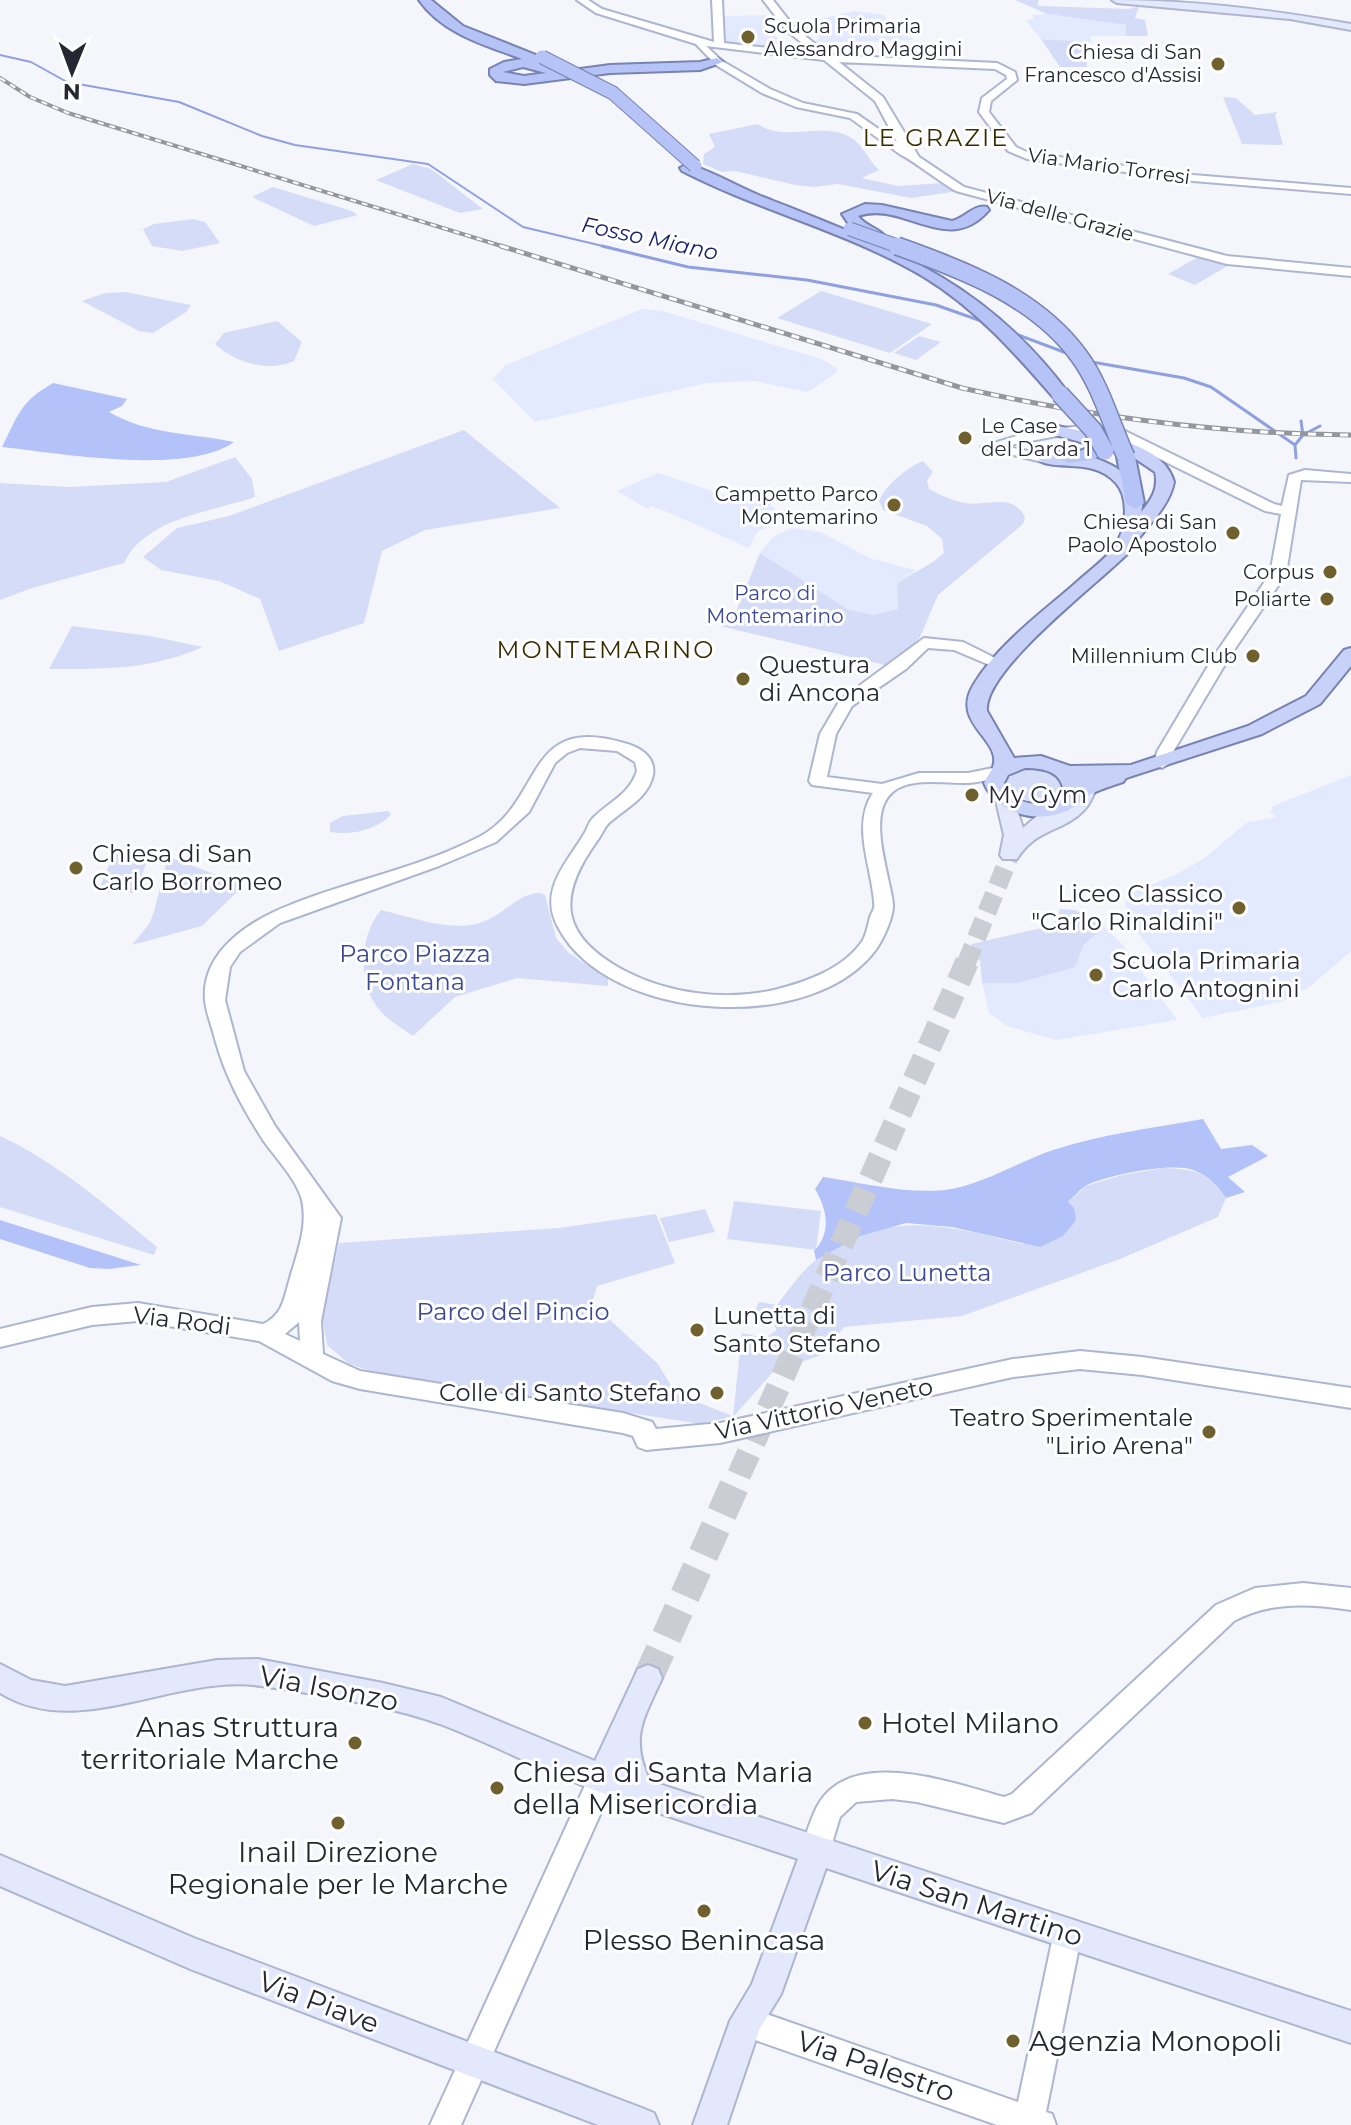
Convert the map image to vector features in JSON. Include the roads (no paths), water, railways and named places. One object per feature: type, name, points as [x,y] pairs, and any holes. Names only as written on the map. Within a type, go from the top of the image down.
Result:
[{"type":"highway","points":[[425,0],[442,19],[541,59],[613,93],[691,167]]},
{"type":"highway","points":[[436,0],[445,12],[464,24],[521,48],[598,92],[691,167],[747,197],[916,254],[1015,298],[1053,327],[1087,371],[1106,451]]},
{"type":"highway","points":[[598,92],[552,71],[532,64],[505,65],[495,72],[501,78],[518,81],[610,69],[700,66],[717,62]]},
{"type":"highway","points":[[981,206],[968,222],[955,225],[923,221],[872,208],[851,212],[848,217],[853,231],[961,295],[1013,343],[1132,477],[1129,514]]},
{"type":"highway","points":[[1068,458],[1106,451]]},
{"type":"main road","points":[[1117,0],[1290,16],[1351,27]]},
{"type":"main road","points":[[1054,808],[1012,852],[1012,815],[1001,783],[1002,751],[977,712],[976,700],[985,679],[999,664],[1114,559],[1129,514],[1162,494],[1166,481],[1163,469],[1152,460],[1126,449],[1058,431]]},
{"type":"main road","points":[[1046,459],[1068,458]]},
{"type":"main road","points":[[1046,459],[1091,473],[1110,485],[1129,514]]},
{"type":"main road","points":[[1001,783],[1027,809],[1054,808],[1081,792],[1134,771],[1289,715],[1313,700],[1351,654]]},
{"type":"main road","points":[[983,722],[1042,762],[1065,772],[1112,774],[1134,771]]},
{"type":"main road","points":[[1001,783],[1017,763],[1042,762]]},
{"type":"main road","points":[[1065,772],[1081,792]]},
{"type":"main road","points":[[1037,828],[1076,808],[1081,792]]},
{"type":"main road","name":"Via Isonzo","points":[[0,1677],[26,1693],[65,1699],[217,1673],[258,1672],[293,1677],[441,1711],[602,1779]]},
{"type":"main road","points":[[602,1779],[648,1678]]},
{"type":"main road","points":[[626,1726],[626,1762],[640,1792]]},
{"type":"main road","name":"Via San Martino","points":[[602,1779],[1351,2027]]},
{"type":"main road","points":[[710,2125],[746,2021],[760,2009],[817,1850]]},
{"type":"main road","name":"Via Piave","points":[[0,1870],[190,1953],[642,2125]]},
{"type":"street","points":[[582,0],[592,7],[687,39],[824,57]]},
{"type":"street","points":[[717,0],[712,44],[717,62],[787,100],[853,116],[912,157]]},
{"type":"street","name":"Via delle Grazie","points":[[768,0],[795,35],[849,72],[886,106],[912,157],[981,206],[1227,260],[1351,272]]},
{"type":"street","name":"Via Mario Torresi","points":[[824,57],[860,61],[981,63],[1006,69],[1012,80],[986,100],[984,112],[1012,149],[1027,156],[1193,178],[1351,191]]},
{"type":"street","points":[[1046,459],[988,447],[1034,434],[1058,431],[1118,433],[1287,516]]},
{"type":"street","points":[[1162,763],[1165,752],[1222,656],[1278,574],[1287,516],[1298,475],[1351,478]]},
{"type":"street","points":[[999,664],[957,645],[924,643],[900,666],[846,703],[828,734],[818,781],[884,789],[915,778],[1001,783]]},
{"type":"street","points":[[312,1358],[310,1321],[331,1223],[330,1213],[312,1194],[235,1073],[215,1003],[219,971],[246,936],[275,918],[488,840],[518,815],[530,798],[547,760],[571,745],[606,743],[625,747],[643,760],[646,769],[641,784],[615,812],[607,828],[595,834],[575,857],[568,872],[561,908],[569,933],[604,968],[656,991],[726,1002],[775,997],[806,988],[846,968],[865,952],[875,934],[870,893],[877,882],[871,816],[874,802],[884,789]]},
{"type":"street","points":[[312,1194],[315,1225],[291,1315],[295,1333],[312,1358]]},
{"type":"street","name":"Via Rodi","points":[[0,1338],[92,1316],[138,1312],[264,1333],[312,1358]]},
{"type":"street","points":[[264,1333],[278,1327],[291,1315]]},
{"type":"street","name":"Via Vittorio Veneto","points":[[312,1358],[340,1374],[360,1380],[623,1423],[644,1429],[646,1440],[720,1433],[1013,1368],[1080,1360],[1142,1366],[1351,1398]]},
{"type":"street","points":[[817,1850],[829,1810],[838,1797],[860,1786],[893,1786],[1004,1810],[1014,1809],[1225,1613],[1238,1605],[1282,1593],[1316,1593],[1351,1599]]},
{"type":"street","points":[[445,2125],[602,1779]]},
{"type":"street","points":[[1035,2123],[1068,1932]]},
{"type":"street","points":[[722,2125],[760,2009]]},
{"type":"street","name":"Via Palestro","points":[[760,2009],[1035,2123]]},
{"type":"waterway","name":"Fosso Miano","points":[[0,55],[31,62],[67,82],[179,102],[262,136],[295,145],[428,164],[523,227],[611,248]]},
{"type":"waterway","name":"Fosso Miano","points":[[602,246],[688,267],[807,280],[936,305],[987,323]]},
{"type":"waterway","name":"Fosso Miano","points":[[1013,333],[1069,354]]},
{"type":"waterway","name":"Fosso Miano","points":[[1092,362],[1184,378],[1211,387],[1295,445]]},
{"type":"waterway","points":[[1301,421],[1303,435]]},
{"type":"waterway","points":[[1303,435],[1320,426]]},
{"type":"waterway","points":[[1295,445],[1303,435]]},
{"type":"waterway","points":[[1295,445],[1296,458]]},
{"type":"tunnel","points":[[966,964],[1010,855]]},
{"type":"tunnel","points":[[739,1475],[967,962]]},
{"type":"tunnel","points":[[648,1678],[740,1473]]},
{"type":"railway","points":[[0,78],[30,97],[68,113],[508,248]]},
{"type":"railway","points":[[501,246],[962,388],[1155,422],[1253,431],[1351,435]]},
{"type":"place","name":"Scuola Primaria Alessandro Maggini","points":[[748,37]]},
{"type":"place","name":"Chiesa di San Francesco d'Assisi","points":[[1218,64]]},
{"type":"place","name":"Le Case del Darda 1","points":[[965,438]]},
{"type":"place","name":"Campetto Parco Montemarino","points":[[894,505]]},
{"type":"place","name":"Chiesa di San Paolo Apostolo","points":[[1233,533]]},
{"type":"place","name":"Corpus","points":[[1330,572]]},
{"type":"place","name":"Poliarte","points":[[1327,599]]},
{"type":"place","name":"Millennium Club","points":[[1253,656]]},
{"type":"place","name":"Questura di Ancona","points":[[743,679]]},
{"type":"place","name":"My Gym","points":[[972,795]]},
{"type":"place","name":"Chiesa di San Carlo Borromeo","points":[[76,868]]},
{"type":"place","name":"Liceo Classico \"Carlo Rinaldini\"","points":[[1239,908]]},
{"type":"place","name":"Scuola Primaria Carlo Antognini","points":[[1096,975]]},
{"type":"place","name":"Lunetta di Santo Stefano","points":[[697,1330]]},
{"type":"place","name":"Colle di Santo Stefano","points":[[717,1393]]},
{"type":"place","name":"Teatro Sperimentale \"Lirio Arena\"","points":[[1209,1432]]},
{"type":"place","name":"Hotel Milano","points":[[865,1723]]},
{"type":"place","name":"Anas Struttura territoriale Marche","points":[[355,1743]]},
{"type":"place","name":"Chiesa di Santa Maria della Misericordia","points":[[497,1788]]},
{"type":"place","name":"Inail Direzione Regionale per le Marche","points":[[338,1823]]},
{"type":"place","name":"Plesso Benincasa","points":[[704,1911]]},
{"type":"place","name":"Agenzia Monopoli","points":[[1013,2041]]},
{"type":"district","name":"LE GRAZIE","points":[[936,138]]},
{"type":"district","name":"MONTEMARINO","points":[[606,650]]},
{"type":"park label","name":"Parco di Montemarino","points":[[775,604]]},
{"type":"park label","name":"Parco Piazza Fontana","points":[[415,968]]},
{"type":"park label","name":"Parco Lunetta","points":[[907,1273]]},
{"type":"park label","name":"Parco del Pincio","points":[[513,1312]]}]
